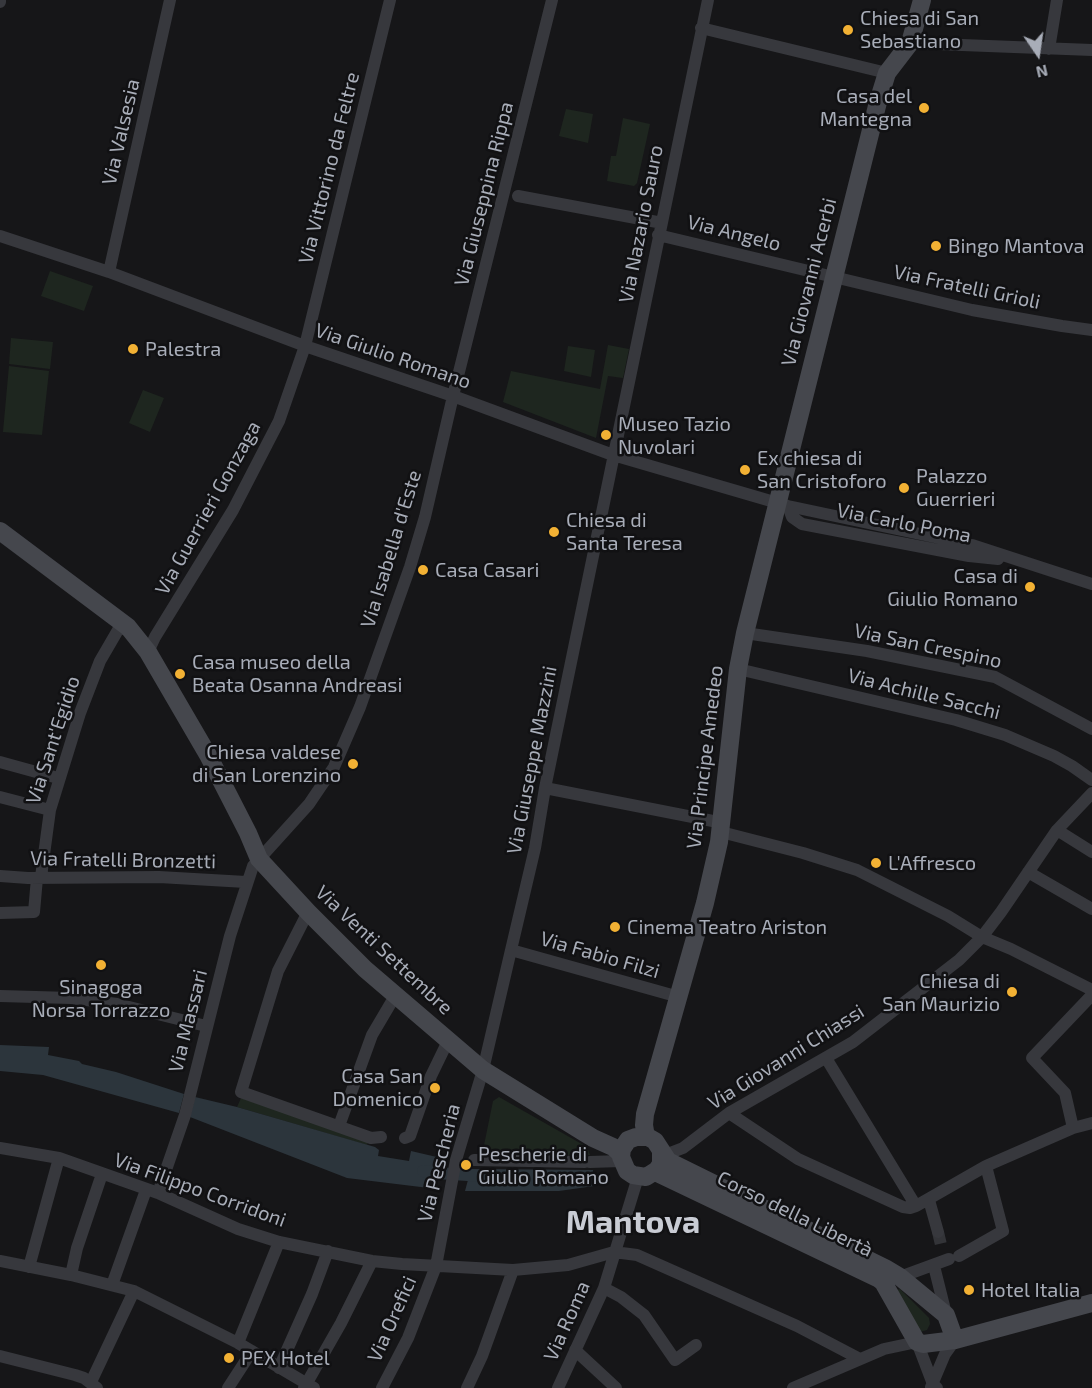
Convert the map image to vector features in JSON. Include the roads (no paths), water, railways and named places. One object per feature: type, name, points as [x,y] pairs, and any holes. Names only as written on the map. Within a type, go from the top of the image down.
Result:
[{"type":"street","name":"Via Valsesia","points":[[109,272],[170,0]]},
{"type":"street","name":"Via Vittorino da Feltre","points":[[305,346],[390,0]]},
{"type":"street","name":"Via Giuseppina Rippa","points":[[453,396],[552,0]]},
{"type":"street","name":"Via Nazario Sauro","points":[[613,456],[658,228],[708,0]]},
{"type":"street","points":[[701,28],[887,73],[910,43],[922,0]]},
{"type":"street","points":[[1048,49],[1057,0]]},
{"type":"street","points":[[910,43],[1092,50]]},
{"type":"street","name":"Via Giovanni Acerbi","points":[[783,505],[852,202],[887,73]]},
{"type":"street","name":"Via Angelo","points":[[518,196],[658,228],[835,278]]},
{"type":"street","name":"Via Giulio Romano","points":[[0,236],[109,272],[305,346],[453,396],[613,456],[783,505]]},
{"type":"street","name":"Via Fratelli Grioli","points":[[835,278],[972,310],[1092,330]]},
{"type":"street","name":"Via Guerrieri Gonzaga","points":[[148,652],[239,500],[279,421],[305,346]]},
{"type":"street","name":"Via Isabella d'Este","points":[[259,859],[309,804],[334,767],[347,741],[410,567],[425,517],[453,396]]},
{"type":"street","name":"Via Giuseppe Mazzini","points":[[483,1070],[535,848],[545,788],[613,456]]},
{"type":"street","name":"Via Carlo Poma","points":[[783,505],[972,545],[1092,584]]},
{"type":"street","name":"Via Principe Amedeo","points":[[645,1128],[705,903],[722,827],[738,669],[745,633],[783,505]]},
{"type":"street","name":"Via Venti Settembre","points":[[0,531],[128,627],[148,652],[208,755],[259,859],[308,912],[365,969],[483,1070],[597,1140],[613,1147],[621,1158]]},
{"type":"street","name":"Via Sant'Egidio","points":[[0,913],[34,912],[50,810],[58,778],[100,661],[118,630],[128,627]]},
{"type":"street","name":"Via San Crespino","points":[[745,633],[867,651],[995,677],[1092,729]]},
{"type":"street","name":"Via Achille Sacchi","points":[[738,669],[956,720],[1005,735],[1054,756],[1092,780]]},
{"type":"street","points":[[0,762],[58,778]]},
{"type":"street","points":[[545,788],[722,827],[857,870],[948,916],[982,937],[1092,990]]},
{"type":"street","name":"Via Giovanni Chiassi","points":[[661,1153],[674,1152],[692,1143],[729,1113],[853,1042],[960,960],[1001,912],[1057,830],[1092,793]]},
{"type":"street","points":[[0,797],[50,810]]},
{"type":"street","points":[[1057,830],[1092,852]]},
{"type":"street","name":"Via Massari","points":[[112,1285],[184,1115],[246,882],[259,859]]},
{"type":"street","points":[[1028,872],[1092,909]]},
{"type":"street","name":"Via Fratelli Bronzetti","points":[[0,876],[159,877],[246,882]]},
{"type":"street","points":[[308,912],[278,971],[241,1092],[371,1138],[381,1137]]},
{"type":"street","name":"Via Fabio Filzi","points":[[511,950],[679,997]]},
{"type":"street","points":[[1073,1128],[1065,1093],[1032,1058],[1092,995]]},
{"type":"street","points":[[0,996],[71,998],[117,1004],[206,1026]]},
{"type":"street","points":[[339,1126],[372,1035],[395,996]]},
{"type":"street","points":[[405,1138],[410,1136],[431,1076],[448,1041]]},
{"type":"street","points":[[826,1058],[916,1206]]},
{"type":"street","name":"Via Pescheria","points":[[436,1266],[456,1160],[483,1070]]},
{"type":"street","points":[[729,1113],[798,1159],[903,1207],[910,1208],[929,1200],[986,1166],[1073,1128],[1092,1123]]},
{"type":"street","points":[[645,1128],[668,1161],[692,1181],[627,1171],[621,1158],[622,1149],[628,1140],[636,1137],[645,1128]]},
{"type":"street","name":"Via Filippo Corridoni","points":[[0,1148],[59,1158],[152,1192],[238,1229],[279,1242],[372,1261],[513,1270],[568,1265],[614,1252]]},
{"type":"street","points":[[646,1174],[661,1164],[661,1153]]},
{"type":"street","points":[[29,1267],[59,1158]]},
{"type":"street","points":[[474,1160],[587,1162],[621,1158]]},
{"type":"street","points":[[933,1387],[917,1342],[890,1280],[946,1258],[1003,1231],[986,1166]]},
{"type":"street","points":[[71,1275],[77,1248],[102,1174]]},
{"type":"street","name":"Via Roma","points":[[558,1388],[603,1288],[614,1252],[646,1174]]},
{"type":"street","name":"Corso della Libertà","points":[[692,1181],[890,1280],[946,1315]]},
{"type":"street","points":[[929,1200],[938,1232]]},
{"type":"street","points":[[238,1343],[279,1242]]},
{"type":"street","points":[[279,1368],[312,1294],[328,1251]]},
{"type":"street","points":[[614,1252],[637,1255],[797,1326],[860,1359]]},
{"type":"street","points":[[946,1258],[946,1315],[960,1339]]},
{"type":"street","points":[[0,1261],[71,1275],[134,1291],[238,1343],[308,1386],[372,1261]]},
{"type":"street","name":"Via Orefici","points":[[382,1388],[408,1338],[436,1266]]},
{"type":"street","points":[[467,1388],[482,1356],[513,1270]]},
{"type":"street","points":[[603,1288],[621,1297],[644,1315],[675,1360],[696,1345]]},
{"type":"street","points":[[0,1356],[75,1375],[94,1385],[134,1291]]},
{"type":"street","points":[[792,1388],[884,1348],[917,1342],[923,1344],[960,1339],[1092,1303]]},
{"type":"street","points":[[933,1387],[945,1354],[960,1339]]},
{"type":"street","points":[[575,1350],[616,1388]]},
{"type":"street","points":[[228,1388],[252,1351]]},
{"type":"waterway","points":[[423,1171],[483,1176]]},
{"type":"tunnel","points":[[938,1232],[942,1249]]},
{"type":"place","name":"Chiesa di San Sebastiano","points":[[848,30]]},
{"type":"place","name":"Casa del Mantegna","points":[[924,108]]},
{"type":"place","name":"Bingo Mantova","points":[[936,246]]},
{"type":"place","name":"Palestra","points":[[133,349]]},
{"type":"place","name":"Museo Tazio Nuvolari","points":[[606,435]]},
{"type":"place","name":"Ex chiesa di San Cristoforo","points":[[745,470]]},
{"type":"place","name":"Palazzo Guerrieri","points":[[904,488]]},
{"type":"place","name":"Chiesa di Santa Teresa","points":[[554,532]]},
{"type":"place","name":"Casa Casari","points":[[423,570]]},
{"type":"place","name":"Casa di Giulio Romano","points":[[1030,587]]},
{"type":"place","name":"Casa museo della Beata Osanna Andreasi","points":[[180,674]]},
{"type":"place","name":"Chiesa valdese di San Lorenzino","points":[[353,764]]},
{"type":"place","name":"L'Affresco","points":[[876,863]]},
{"type":"place","name":"Cinema Teatro Ariston","points":[[615,927]]},
{"type":"place","name":"Sinagoga Norsa Torrazzo","points":[[101,965]]},
{"type":"place","name":"Chiesa di San Maurizio","points":[[1012,992]]},
{"type":"place","name":"Casa San Domenico","points":[[435,1088]]},
{"type":"place","name":"Pescherie di Giulio Romano","points":[[466,1165]]},
{"type":"place","name":"Hotel Italia","points":[[969,1290]]},
{"type":"place","name":"PEX Hotel","points":[[229,1358]]},
{"type":"district","name":"Mantova","points":[[633,1222]]}]
